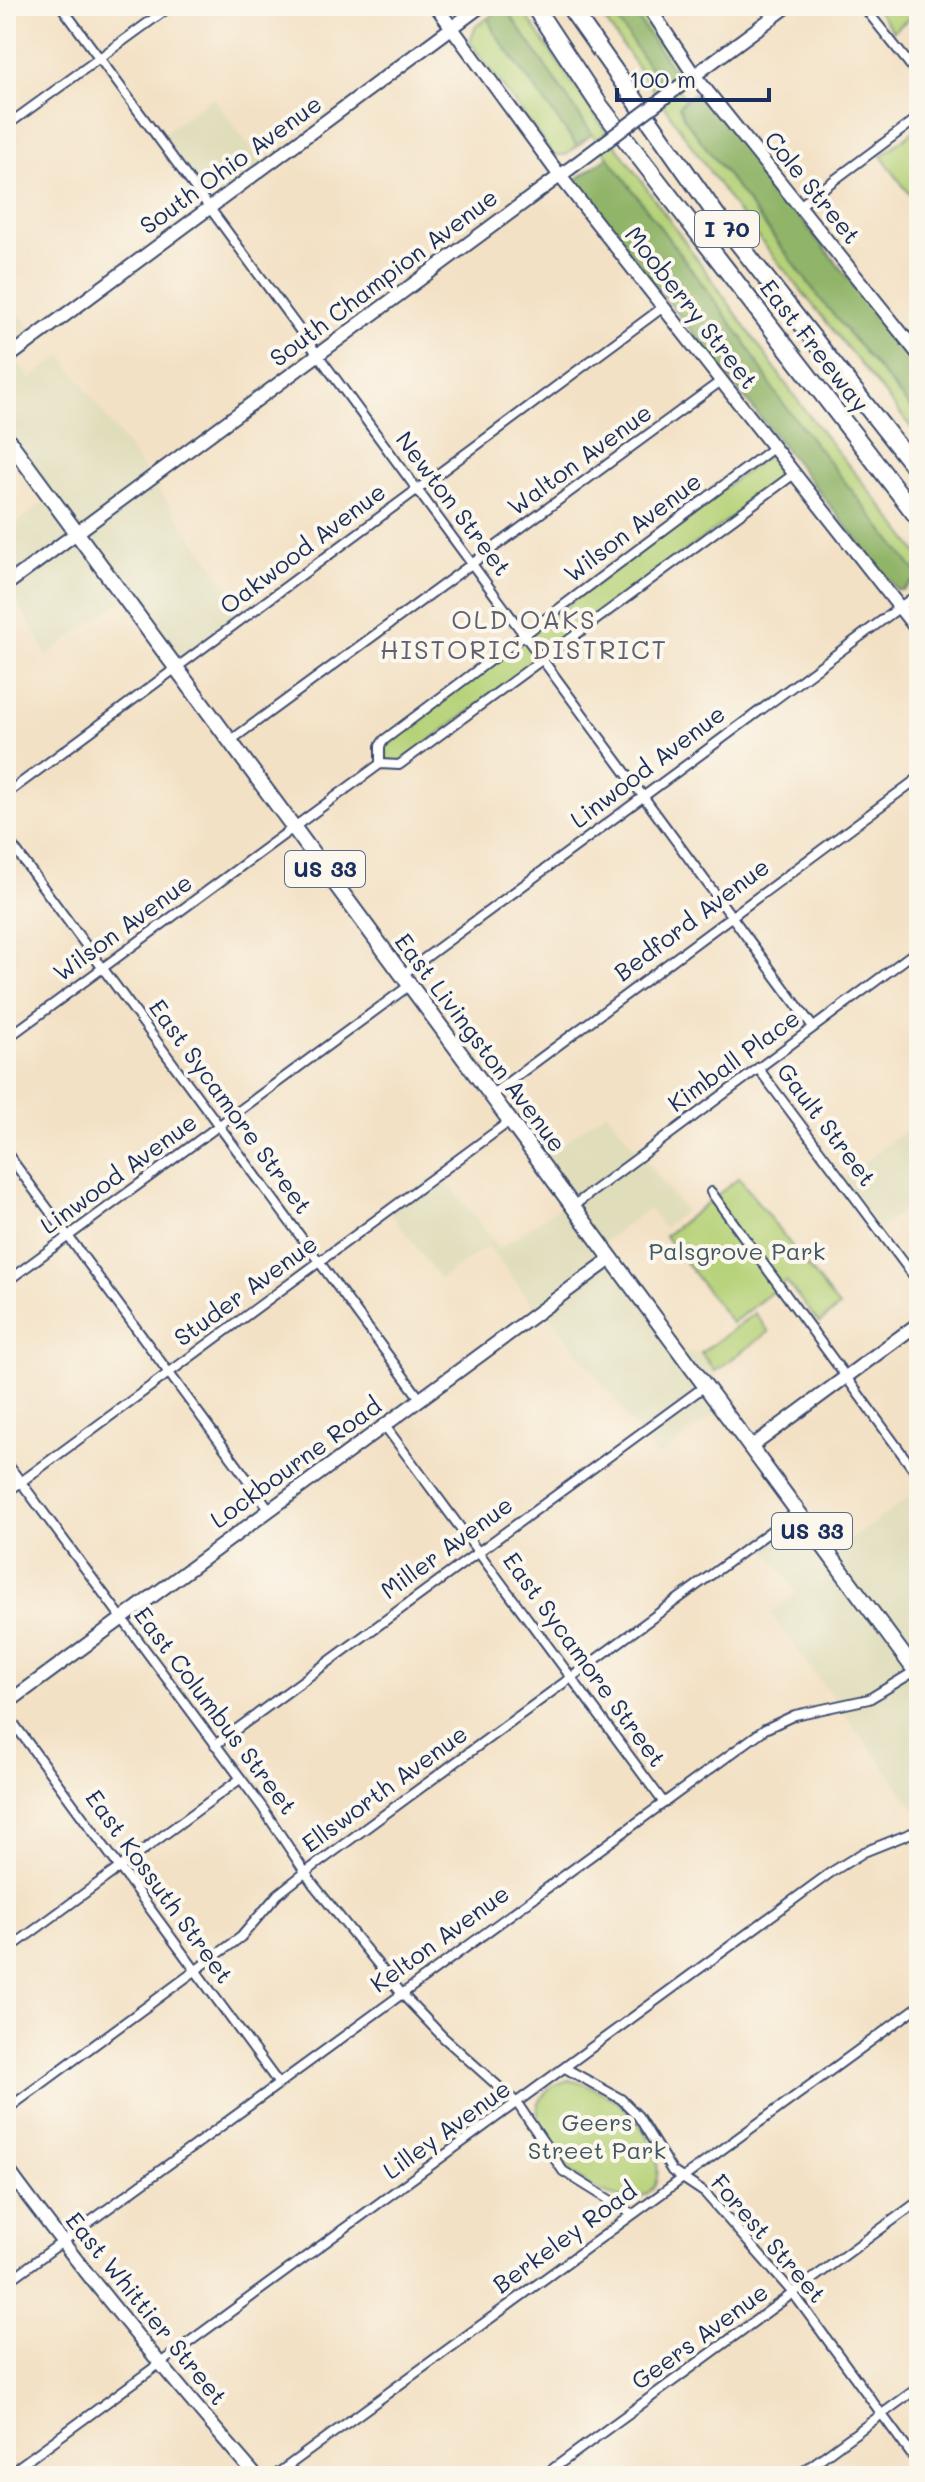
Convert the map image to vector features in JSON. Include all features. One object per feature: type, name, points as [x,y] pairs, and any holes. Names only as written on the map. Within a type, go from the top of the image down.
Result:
[{"type":"highway","name":"East Freeway","points":[[534,6],[600,106],[919,519]]},
{"type":"highway","name":"East Freeway","points":[[569,6],[717,216],[919,473]]},
{"type":"main road","name":"East Livingston Avenue","points":[[6,437],[918,1671]]},
{"type":"street","name":"Newton Street","points":[[61,6],[813,1027]]},
{"type":"street","points":[[6,126],[171,6]]},
{"type":"street","name":"Mooberry Street","points":[[436,6],[560,176],[919,632]]},
{"type":"street","name":"South Ohio Avenue","points":[[6,359],[481,6]]},
{"type":"street","name":"Cole Street","points":[[648,6],[694,75],[798,207],[917,349]]},
{"type":"street","name":"South Champion Avenue","points":[[6,585],[788,6]]},
{"type":"street","points":[[863,6],[919,76]]},
{"type":"street","points":[[798,207],[919,117]]},
{"type":"street","name":"Oakwood Avenue","points":[[6,794],[662,308]]},
{"type":"street","name":"Walton Avenue","points":[[230,741],[721,381]]},
{"type":"street","name":"Wilson Avenue","points":[[380,764],[380,746],[384,740],[773,448]]},
{"type":"street","name":"Wilson Avenue","points":[[6,1039],[380,764],[399,765],[794,474]]},
{"type":"street","name":"Linwood Avenue","points":[[6,1282],[219,1126],[643,796],[916,595]]},
{"type":"street","name":"Bedford Avenue","points":[[491,1095],[918,780]]},
{"type":"street","name":"East Sycamore Street","points":[[6,837],[421,1400]]},
{"type":"street","name":"Kimball Place","points":[[573,1206],[919,949]]},
{"type":"street","name":"Gault Street","points":[[758,1068],[919,1283]]},
{"type":"street","name":"Studer Avenue","points":[[6,1493],[510,1121]]},
{"type":"street","points":[[6,1152],[270,1510]]},
{"type":"street","points":[[711,1192],[919,1477]]},
{"type":"street","name":"Lockbourne Road","points":[[6,1704],[612,1258]]},
{"type":"street","points":[[751,1447],[919,1323]]},
{"type":"street","name":"Miller Avenue","points":[[215,1745],[705,1386]]},
{"type":"street","name":"East Sycamore Street","points":[[385,1426],[664,1803]]},
{"type":"street","name":"East Columbus Street","points":[[6,1462],[306,1872],[402,1994],[450,2043],[517,2103],[563,2171],[632,2214]]},
{"type":"street","name":"Ellsworth Avenue","points":[[6,2110],[241,1937],[278,1894],[306,1872],[798,1511]]},
{"type":"street","name":"Kelton Avenue","points":[[6,2283],[765,1729],[795,1715],[869,1699],[918,1671]]},
{"type":"street","name":"East Kossuth Street","points":[[6,1713],[279,2084]]},
{"type":"street","points":[[6,1951],[240,1779]]},
{"type":"street","name":"Lilley Avenue","points":[[6,2476],[830,1873],[864,1852],[919,1830]]},
{"type":"street","name":"Berkeley Road","points":[[274,2476],[919,2006]]},
{"type":"street","name":"Forest Street","points":[[565,2068],[621,2099],[652,2134],[672,2171],[705,2193],[793,2293],[919,2465]]},
{"type":"street","name":"East Whittier Street","points":[[6,2167],[61,2243],[159,2364],[256,2476]]},
{"type":"street","name":"Geers Avenue","points":[[543,2476],[919,2201]]},
{"type":"street","points":[[797,2476],[919,2387]]},
{"type":"shaded area","points":[[212,97],[265,166],[210,207],[158,137]]},
{"type":"shaded area","points":[[6,295],[36,336],[12,354],[31,379],[62,356],[247,613],[176,667],[125,598],[47,655],[6,582],[6,532],[50,497],[6,436]]},
{"type":"shaded area","points":[[606,1111],[685,1210],[664,1228],[648,1209],[602,1243],[684,1352],[701,1353],[715,1371],[725,1408],[657,1457],[550,1316],[537,1310],[488,1246],[440,1279],[388,1210],[439,1171],[499,1249],[569,1200],[540,1161]]},
{"type":"shaded area","points":[[919,1120],[919,1198],[880,1229],[842,1179]]},
{"type":"shaded area","points":[[919,1490],[919,1814],[770,1613],[797,1592],[757,1538],[798,1510],[831,1554]]},
{"type":"green space","points":[[504,6],[520,6],[801,405],[919,555],[919,576],[778,397],[743,339],[608,157]]},
{"type":"green space","points":[[504,6],[592,134],[577,146],[494,32],[488,18]]},
{"type":"green space","points":[[595,6],[608,6],[660,82],[671,78],[685,99],[679,106],[684,118],[825,305],[919,418],[919,437],[737,211]]},
{"type":"green space","points":[[608,6],[629,6],[674,72],[671,78],[660,83]]},
{"type":"green space","points":[[629,6],[641,6],[675,56],[674,72]]},
{"type":"green space","points":[[874,6],[919,6],[919,11],[893,31]]},
{"type":"green space","points":[[488,18],[494,32],[577,146],[566,155],[553,155],[470,42],[476,26]]},
{"type":"green space","points":[[698,89],[919,367],[919,418],[825,305],[684,118],[679,106]]},
{"type":"green space","points":[[919,127],[919,207],[881,156]]},
{"type":"green space","points":[[608,157],[743,339],[778,397],[919,576],[903,590],[897,590],[575,184],[577,179]]},
{"type":"green space","points":[[772,452],[790,474],[397,765],[381,763],[385,741]]},
{"type":"green space","name":"Palsgrove Park","points":[[739,1178],[839,1307],[819,1323],[786,1281],[732,1323],[665,1236]]},
{"type":"green space","points":[[755,1313],[769,1332],[715,1371],[701,1353]]},
{"type":"green space","name":"Geers Street Park","points":[[569,2080],[614,2099],[640,2124],[652,2144],[657,2165],[655,2185],[649,2192],[640,2197],[611,2195],[580,2178],[553,2151],[544,2136],[538,2103],[551,2086]]},
{"type":"district","name":"OLD OAKS HISTORIC DISTRICT","points":[[524,635]]}]
